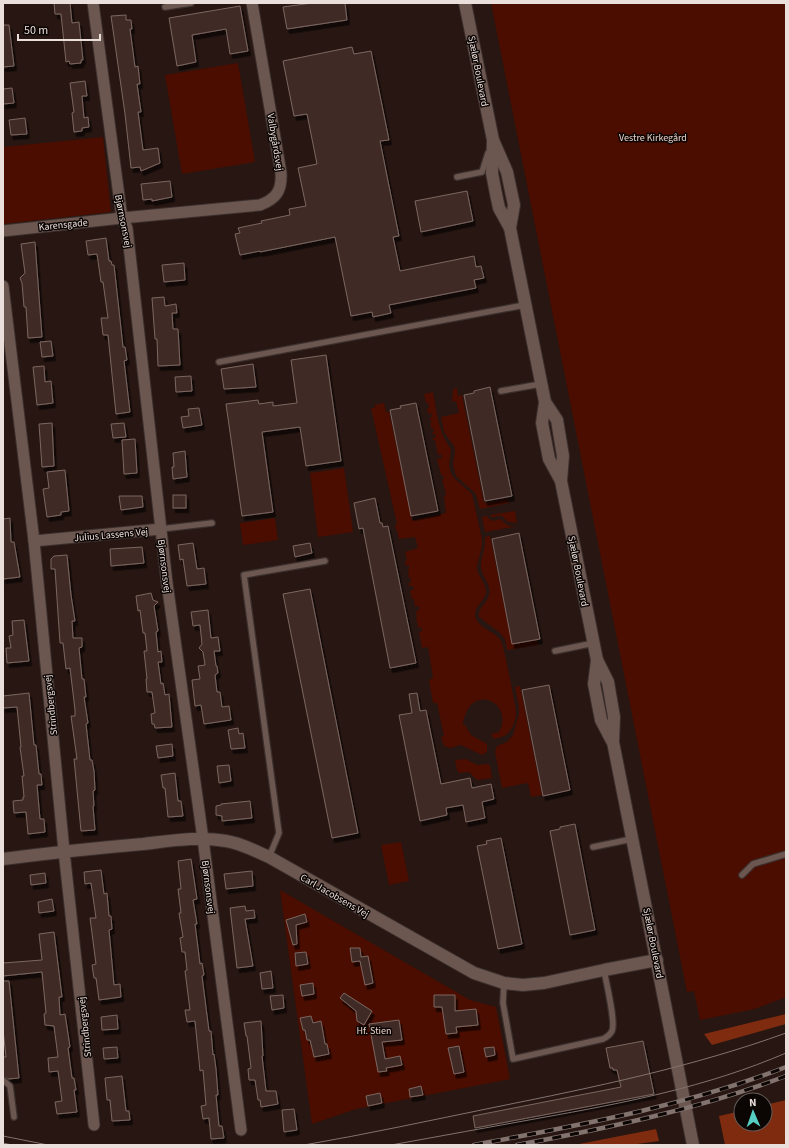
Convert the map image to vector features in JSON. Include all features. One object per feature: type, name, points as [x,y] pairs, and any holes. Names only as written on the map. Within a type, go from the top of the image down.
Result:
[{"type":"street","name":"Bjørnsonsvej","points":[[92,3],[122,218],[127,228],[161,529],[241,1130]]},
{"type":"street","name":"Valbygårdsvej","points":[[122,218],[260,205],[270,201],[277,193],[281,183],[281,173],[252,3]]},
{"type":"street","name":"Sjælør Boulevard","points":[[465,3],[493,140],[492,173],[496,194],[499,208],[510,228],[542,384],[545,402],[542,423],[549,459],[561,481],[594,643],[597,660],[594,684],[601,720],[613,742],[693,1145]]},
{"type":"street","name":"Karensgade","points":[[3,231],[122,218]]},
{"type":"street","name":"Strindbergsvej","points":[[3,286],[34,541],[64,851],[94,1125]]},
{"type":"street","name":"Julius Lassens Vej","points":[[34,541],[161,529]]},
{"type":"street","name":"Carl Jacobsens Vej","points":[[3,859],[64,851],[203,839],[226,841],[251,849],[268,857],[474,974],[504,983],[524,985],[544,984],[604,970],[657,960]]},
{"type":"lane","points":[[166,8],[191,3]]},
{"type":"lane","points":[[457,177],[482,172],[493,140]]},
{"type":"lane","points":[[219,362],[526,305]]},
{"type":"lane","points":[[501,391],[542,384]]},
{"type":"lane","name":"Julius Lassens Vej","points":[[161,529],[212,523]]},
{"type":"lane","points":[[268,857],[279,833],[244,576],[325,561]]},
{"type":"lane","points":[[555,651],[594,643]]},
{"type":"lane","points":[[593,847],[633,839]]},
{"type":"lane","points":[[742,875],[753,864],[786,854]]},
{"type":"lane","points":[[504,983],[503,1003],[513,1059],[595,1041],[610,1035],[613,1029],[604,970]]},
{"type":"lane","points":[[3,1080],[10,1086],[14,1117]]},
{"type":"green space","name":"Vestre Kirkegård","points":[[491,3],[786,3],[786,997],[755,1009],[700,1020],[694,991],[687,992]]},
{"type":"green space","points":[[238,63],[255,162],[182,174],[165,75]]},
{"type":"green space","points":[[103,137],[111,212],[3,224],[3,147]]},
{"type":"green space","points":[[457,388],[458,396],[462,395],[484,503],[508,499],[509,503],[480,509],[476,494],[456,476],[453,464],[455,452],[454,446],[444,432],[441,417],[459,413],[456,401],[452,402],[453,389]]},
{"type":"green space","points":[[433,392],[443,436],[451,449],[449,465],[450,471],[454,478],[472,494],[482,539],[477,570],[485,586],[486,593],[477,608],[475,614],[476,618],[481,625],[500,639],[502,643],[516,711],[515,721],[507,734],[498,738],[493,738],[491,734],[499,732],[502,722],[502,714],[498,707],[492,702],[485,700],[478,700],[471,705],[466,713],[463,725],[465,725],[471,735],[487,744],[487,752],[482,755],[461,745],[450,748],[444,746],[441,737],[444,736],[437,703],[433,703],[429,680],[433,678],[428,647],[422,648],[419,632],[422,631],[421,627],[418,628],[416,617],[416,611],[419,610],[419,606],[415,607],[414,599],[412,599],[410,591],[414,589],[413,586],[409,586],[408,583],[411,583],[410,577],[408,577],[409,565],[406,566],[405,561],[407,560],[405,552],[418,548],[415,537],[399,539],[371,408],[375,408],[374,405],[384,403],[386,412],[389,412],[412,520],[446,513],[444,496],[446,495],[442,479],[444,479],[443,475],[441,476],[437,459],[442,458],[441,454],[438,455],[435,440],[433,440],[433,438],[436,437],[435,434],[432,434],[434,432],[433,428],[431,428],[431,420],[429,418],[432,417],[431,413],[428,414],[428,402],[426,403],[424,394]]},
{"type":"green space","points":[[344,468],[353,532],[318,537],[310,473]]},
{"type":"green space","points":[[515,511],[517,523],[508,522],[502,516],[496,516],[493,518],[490,515]]},
{"type":"green space","points":[[488,516],[488,518],[493,521],[500,519],[510,526],[518,526],[485,532],[482,517]]},
{"type":"green space","points":[[275,518],[278,540],[243,545],[240,523]]},
{"type":"green space","points":[[490,536],[512,644],[537,640],[538,645],[507,650],[505,639],[500,633],[479,617],[479,611],[488,598],[490,591],[481,568],[481,561],[485,546],[485,537]]},
{"type":"green space","points":[[520,686],[542,795],[531,797],[528,783],[502,788],[495,752],[497,746],[507,742],[513,735],[519,714],[515,687]]},
{"type":"green space","points":[[466,759],[477,765],[488,764],[490,766],[492,778],[477,780],[469,772],[459,773],[455,760]]},
{"type":"green space","points":[[401,842],[409,881],[389,885],[381,845]]},
{"type":"green space","name":"Hf. Stien","points":[[280,890],[470,1000],[496,1007],[510,1079],[356,1109],[312,1124]]},
{"type":"shaded area","points":[[786,1014],[786,1024],[712,1045],[704,1034]]},
{"type":"shaded area","points":[[786,1100],[786,1143],[782,1145],[725,1145],[719,1116],[733,1113],[733,1132],[773,1132],[773,1103]]},
{"type":"shaded area","points":[[656,1129],[659,1141],[630,1145],[574,1145]]},
{"type":"building","points":[[54,3],[70,3],[72,23],[79,22],[83,60],[81,60],[81,63],[70,64],[69,61],[66,62],[61,14],[55,14]]},
{"type":"building","points":[[312,3],[345,3],[347,20],[287,29],[283,7]]},
{"type":"building","points":[[240,6],[248,51],[230,54],[226,29],[192,35],[196,62],[177,66],[169,18]]},
{"type":"building","points":[[126,15],[126,20],[131,20],[132,29],[130,29],[135,67],[138,66],[140,84],[137,84],[141,112],[138,112],[143,150],[158,148],[160,163],[141,171],[140,167],[131,168],[111,16]]},
{"type":"building","points":[[3,25],[9,25],[14,66],[3,67]]},
{"type":"building","points":[[352,47],[354,54],[371,51],[389,140],[380,141],[399,236],[393,237],[400,271],[474,256],[476,267],[481,266],[484,278],[474,280],[476,288],[389,305],[391,313],[373,317],[372,312],[351,316],[335,237],[240,255],[235,234],[240,233],[238,228],[262,223],[261,221],[290,215],[289,209],[306,206],[298,168],[317,164],[307,114],[294,116],[283,61]]},
{"type":"building","points":[[85,81],[87,96],[82,96],[84,118],[88,117],[89,127],[82,128],[82,131],[74,132],[72,113],[74,112],[70,83]]},
{"type":"building","points":[[12,88],[14,103],[3,104],[3,89]]},
{"type":"building","points":[[25,118],[27,134],[11,135],[9,120]]},
{"type":"building","points":[[170,181],[172,197],[152,201],[152,199],[143,200],[141,184]]},
{"type":"building","points":[[467,191],[473,221],[421,232],[415,201]]},
{"type":"building","points":[[106,238],[109,261],[111,261],[112,265],[114,265],[123,347],[125,347],[127,360],[124,361],[130,412],[116,414],[108,335],[103,335],[101,318],[108,318],[103,282],[101,282],[97,254],[88,255],[86,241]]},
{"type":"building","points":[[35,242],[42,337],[28,338],[26,307],[24,307],[22,283],[20,278],[25,273],[21,244]]},
{"type":"building","points":[[184,263],[185,280],[164,282],[162,265]]},
{"type":"building","points":[[164,297],[165,306],[176,304],[177,313],[172,313],[173,329],[178,329],[180,365],[158,366],[157,339],[155,339],[152,298]]},
{"type":"building","points":[[51,341],[53,356],[42,357],[40,342]]},
{"type":"building","points":[[326,355],[341,461],[306,466],[300,427],[262,432],[273,512],[242,516],[226,404],[258,400],[259,404],[273,402],[273,406],[297,403],[291,360]]},
{"type":"building","points":[[253,364],[256,387],[224,389],[221,369]]},
{"type":"building","points":[[44,366],[45,382],[51,381],[53,403],[37,405],[33,367]]},
{"type":"building","points":[[191,376],[192,391],[176,392],[175,377]]},
{"type":"building","points":[[490,387],[512,496],[485,501],[464,395]]},
{"type":"building","points":[[416,403],[438,511],[411,516],[390,410],[401,408],[400,406]]},
{"type":"building","points":[[199,408],[202,425],[183,428],[181,417],[189,416],[188,409]]},
{"type":"building","points":[[52,423],[54,466],[42,467],[39,424]]},
{"type":"building","points":[[124,423],[126,437],[113,438],[111,424]]},
{"type":"building","points":[[135,439],[137,473],[124,474],[122,440]]},
{"type":"building","points":[[185,451],[187,477],[173,479],[173,453]]},
{"type":"building","points":[[65,470],[69,511],[61,512],[61,515],[47,517],[43,489],[49,488],[47,472]]},
{"type":"building","points":[[173,495],[186,495],[186,508],[173,508]]},
{"type":"building","points":[[119,496],[142,496],[143,507],[121,510]]},
{"type":"building","points":[[375,498],[380,523],[382,523],[383,527],[388,526],[416,663],[390,668],[363,528],[359,529],[354,503]]},
{"type":"building","points":[[10,518],[11,542],[14,542],[20,577],[3,579],[3,519]]},
{"type":"building","points":[[519,533],[540,639],[512,644],[492,539]]},
{"type":"building","points":[[193,543],[197,569],[204,568],[206,584],[187,586],[183,559],[180,560],[178,545]]},
{"type":"building","points":[[310,543],[312,553],[295,557],[293,546]]},
{"type":"building","points":[[142,547],[144,563],[111,566],[110,549]]},
{"type":"building","points":[[67,555],[75,621],[72,621],[73,638],[82,638],[82,647],[79,648],[82,679],[84,679],[86,697],[84,697],[88,723],[86,724],[90,760],[92,760],[94,771],[95,790],[93,791],[93,806],[95,830],[81,831],[74,759],[77,759],[71,716],[75,716],[75,710],[70,668],[66,669],[63,643],[60,643],[55,569],[51,569],[51,559],[54,556]]},
{"type":"building","points":[[310,589],[358,833],[332,838],[283,594]]},
{"type":"building","points":[[151,593],[153,600],[158,602],[154,606],[158,631],[156,632],[158,652],[161,651],[162,662],[158,662],[161,684],[163,683],[165,695],[169,694],[172,727],[155,728],[154,724],[152,724],[151,714],[155,713],[152,692],[147,692],[144,651],[147,651],[145,633],[143,633],[140,610],[138,611],[136,596]]},
{"type":"building","points":[[208,610],[211,638],[218,637],[220,651],[214,651],[218,673],[215,675],[217,692],[220,692],[222,707],[229,706],[231,720],[204,724],[201,705],[195,706],[192,680],[200,679],[198,666],[205,665],[203,652],[199,648],[202,644],[200,625],[193,626],[191,612]]},
{"type":"building","points":[[24,620],[29,661],[7,663],[6,648],[11,648],[9,636],[13,635],[12,621]]},
{"type":"building","points":[[549,685],[570,790],[543,796],[522,690]]},
{"type":"building","points":[[29,693],[34,745],[36,745],[39,774],[41,774],[42,785],[37,785],[40,819],[44,819],[45,832],[28,834],[26,812],[14,813],[13,801],[23,800],[24,797],[22,776],[24,776],[17,707],[3,708],[3,696]]},
{"type":"building","points":[[417,693],[420,711],[426,710],[441,784],[470,778],[472,788],[491,784],[494,799],[482,802],[485,818],[466,822],[463,805],[446,808],[447,815],[420,821],[399,715],[412,713],[409,694]]},
{"type":"building","points":[[238,728],[239,734],[243,733],[245,748],[231,749],[228,730]]},
{"type":"building","points":[[172,744],[173,756],[158,758],[156,746]]},
{"type":"building","points":[[229,765],[231,781],[219,783],[217,766]]},
{"type":"building","points":[[175,773],[178,801],[181,801],[183,816],[168,817],[165,788],[163,788],[161,775]]},
{"type":"building","points":[[250,801],[252,818],[222,821],[222,816],[216,815],[216,806],[221,804]]},
{"type":"building","points":[[575,824],[595,930],[570,935],[550,831]]},
{"type":"building","points":[[501,838],[522,944],[498,949],[477,846],[487,844],[486,841]]},
{"type":"building","points":[[191,859],[197,899],[193,900],[197,924],[195,924],[200,964],[202,963],[204,975],[202,976],[209,1031],[211,1031],[216,1069],[218,1095],[216,1095],[219,1126],[222,1126],[224,1138],[211,1139],[209,1118],[203,1119],[201,1106],[206,1105],[203,1070],[200,1071],[195,1021],[187,1022],[185,1010],[190,1010],[185,971],[187,970],[185,952],[182,952],[180,938],[183,937],[179,913],[181,913],[178,889],[181,889],[178,861]]},
{"type":"building","points":[[101,870],[104,894],[107,893],[109,916],[111,916],[112,929],[109,930],[114,985],[120,984],[121,997],[99,1000],[96,978],[94,978],[92,965],[96,964],[90,918],[96,918],[91,883],[85,884],[84,872]]},
{"type":"building","points":[[252,871],[253,886],[226,889],[224,874]]},
{"type":"building","points":[[45,873],[46,883],[31,885],[30,875]]},
{"type":"building","points":[[52,899],[54,911],[39,913],[38,902]]},
{"type":"building","points":[[245,906],[246,911],[254,910],[255,918],[245,919],[253,966],[237,968],[230,908]]},
{"type":"building","points":[[305,914],[307,922],[296,925],[297,944],[293,945],[286,920]]},
{"type":"building","points":[[54,932],[62,997],[59,997],[60,1015],[65,1014],[70,1047],[68,1048],[72,1078],[74,1078],[76,1090],[74,1090],[77,1112],[57,1114],[55,1102],[62,1101],[58,1071],[49,1072],[48,1058],[58,1057],[54,1026],[45,1025],[44,1014],[46,1013],[42,972],[3,976],[3,963],[42,960],[39,934]]},
{"type":"building","points":[[350,948],[360,948],[361,957],[368,956],[373,983],[365,985],[360,961],[352,962]]},
{"type":"building","points":[[306,952],[308,964],[296,966],[295,953]]},
{"type":"building","points":[[271,971],[273,988],[262,989],[260,973]]},
{"type":"building","points":[[3,981],[9,981],[19,1078],[8,1079],[3,1076],[3,1057],[6,1057],[3,1030]]},
{"type":"building","points":[[313,983],[314,994],[302,996],[300,985]]},
{"type":"building","points":[[344,993],[372,1011],[364,1025],[357,1021],[356,1011],[340,998]]},
{"type":"building","points":[[283,995],[284,1008],[272,1010],[270,996]]},
{"type":"building","points":[[434,995],[455,995],[455,1011],[476,1009],[478,1025],[456,1027],[457,1033],[446,1034],[442,1007],[434,1007]]},
{"type":"building","points":[[117,1015],[118,1029],[102,1030],[101,1017]]},
{"type":"building","points":[[311,1016],[313,1023],[321,1021],[325,1044],[327,1044],[329,1054],[314,1057],[310,1040],[307,1040],[300,1018]]},
{"type":"building","points":[[399,1020],[402,1040],[382,1042],[385,1059],[400,1056],[402,1065],[386,1068],[387,1071],[378,1072],[369,1024]]},
{"type":"building","points":[[261,1021],[262,1056],[266,1091],[276,1091],[278,1104],[261,1107],[260,1100],[258,1100],[255,1080],[249,1080],[248,1069],[251,1068],[244,1023]]},
{"type":"building","points":[[643,1041],[654,1094],[475,1128],[473,1116],[621,1087],[617,1070],[610,1068],[606,1048]]},
{"type":"building","points":[[459,1046],[464,1072],[454,1074],[448,1048]]},
{"type":"building","points":[[117,1047],[118,1058],[104,1059],[103,1048]]},
{"type":"building","points":[[494,1047],[495,1055],[486,1057],[484,1048]]},
{"type":"building","points":[[122,1076],[126,1111],[129,1111],[130,1120],[112,1121],[110,1100],[107,1100],[105,1078]]},
{"type":"building","points":[[421,1086],[423,1095],[410,1097],[409,1089]]},
{"type":"building","points":[[380,1093],[382,1103],[368,1106],[366,1096]]},
{"type":"building","points":[[294,1109],[297,1130],[284,1132],[282,1110]]},
{"type":"tram line","points":[[304,1145],[400,1127],[606,1084],[715,1056],[786,1033]]},
{"type":"tram line","points":[[391,1145],[665,1093],[696,1085],[756,1065],[786,1053]]},
{"type":"tram line","points":[[3,1136],[48,1145]]},
{"type":"tram line","points":[[3,1143],[12,1145]]},
{"type":"railway","points":[[474,1145],[593,1122],[671,1104],[748,1081],[786,1067]]},
{"type":"railway","points":[[517,1145],[585,1132],[687,1108],[753,1088],[786,1076]]}]
